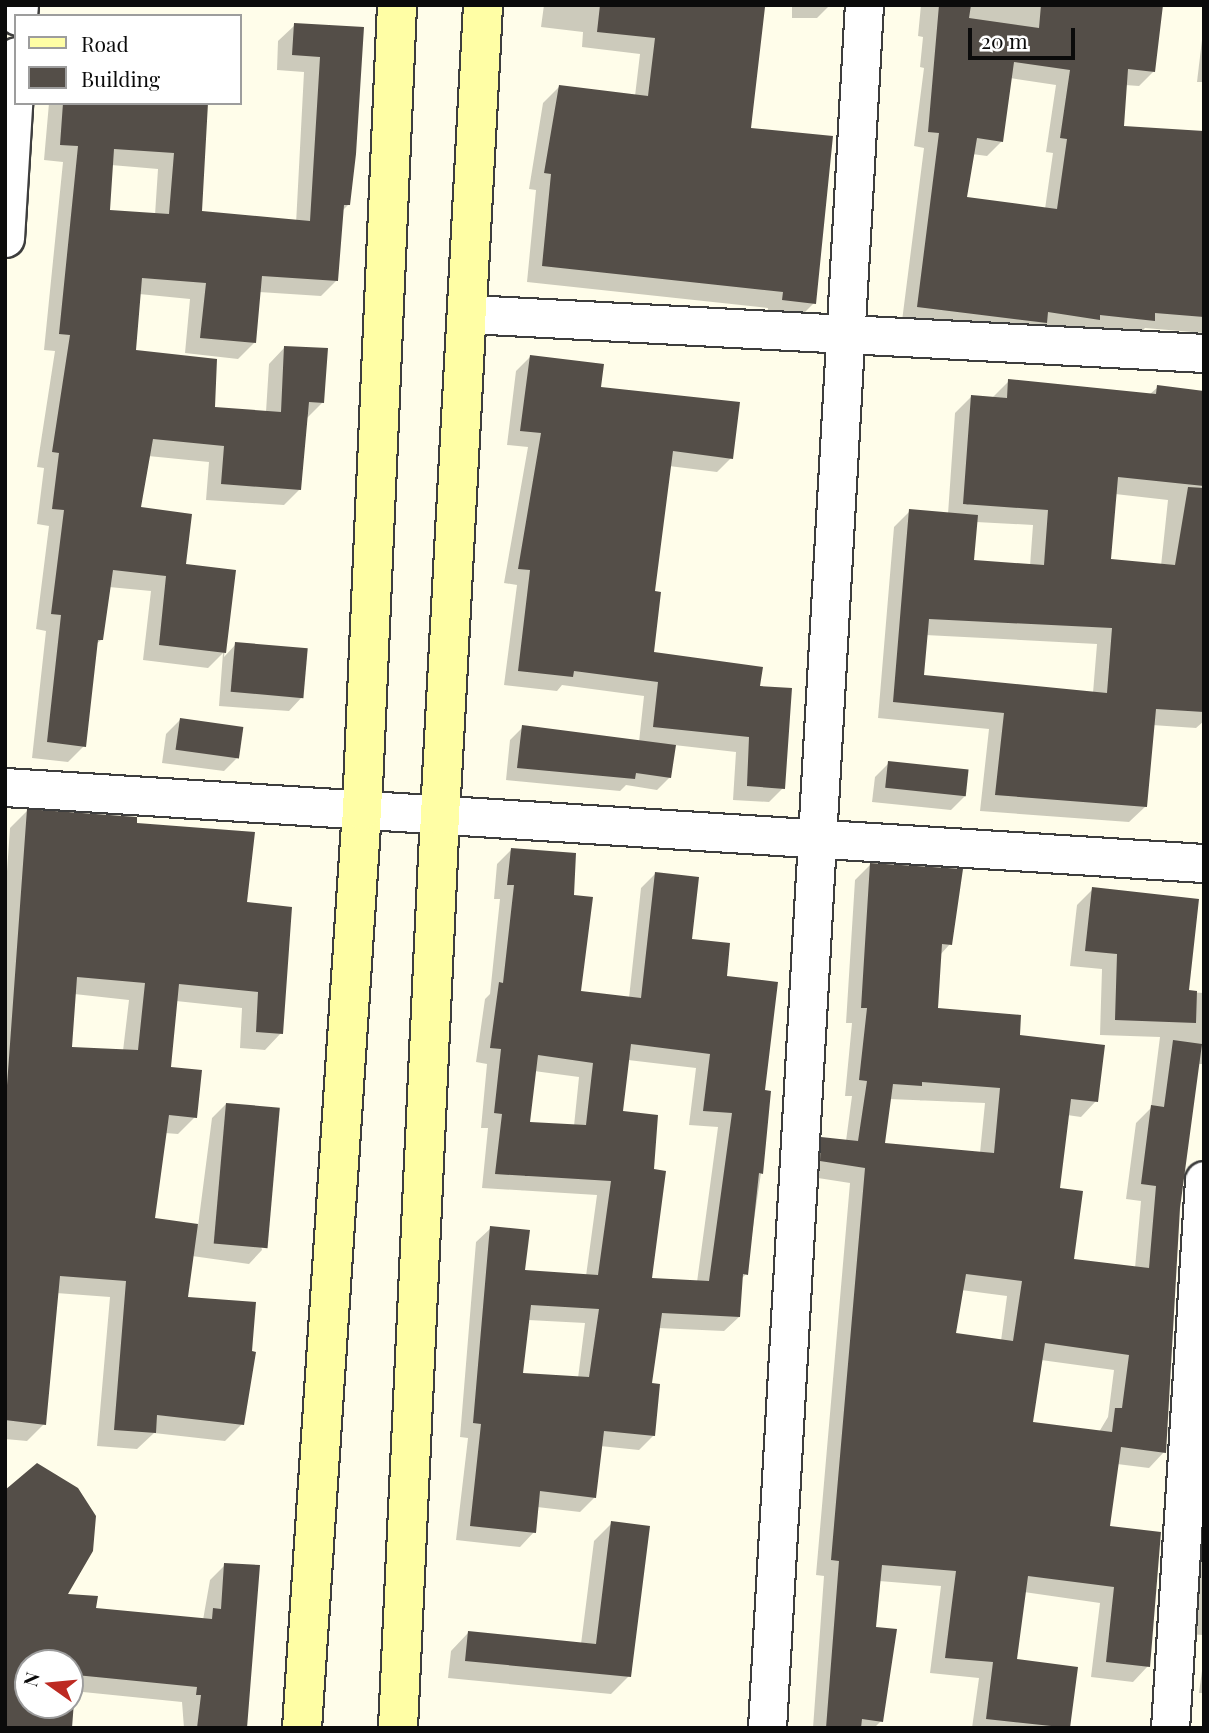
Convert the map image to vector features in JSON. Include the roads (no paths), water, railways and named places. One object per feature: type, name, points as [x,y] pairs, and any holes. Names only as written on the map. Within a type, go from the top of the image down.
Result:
[{"type":"main road","points":[[302,1728],[362,810],[397,5]]},
{"type":"main road","points":[[398,1728],[440,815],[470,314],[483,5]]},
{"type":"street","points":[[767,1728],[815,838],[864,5]]},
{"type":"street","points":[[5,238],[14,89]]},
{"type":"street","points":[[470,314],[845,331],[1204,353]]},
{"type":"street","points":[[5,787],[1204,863]]},
{"type":"street","points":[[1170,1728],[1204,1180]]}]
